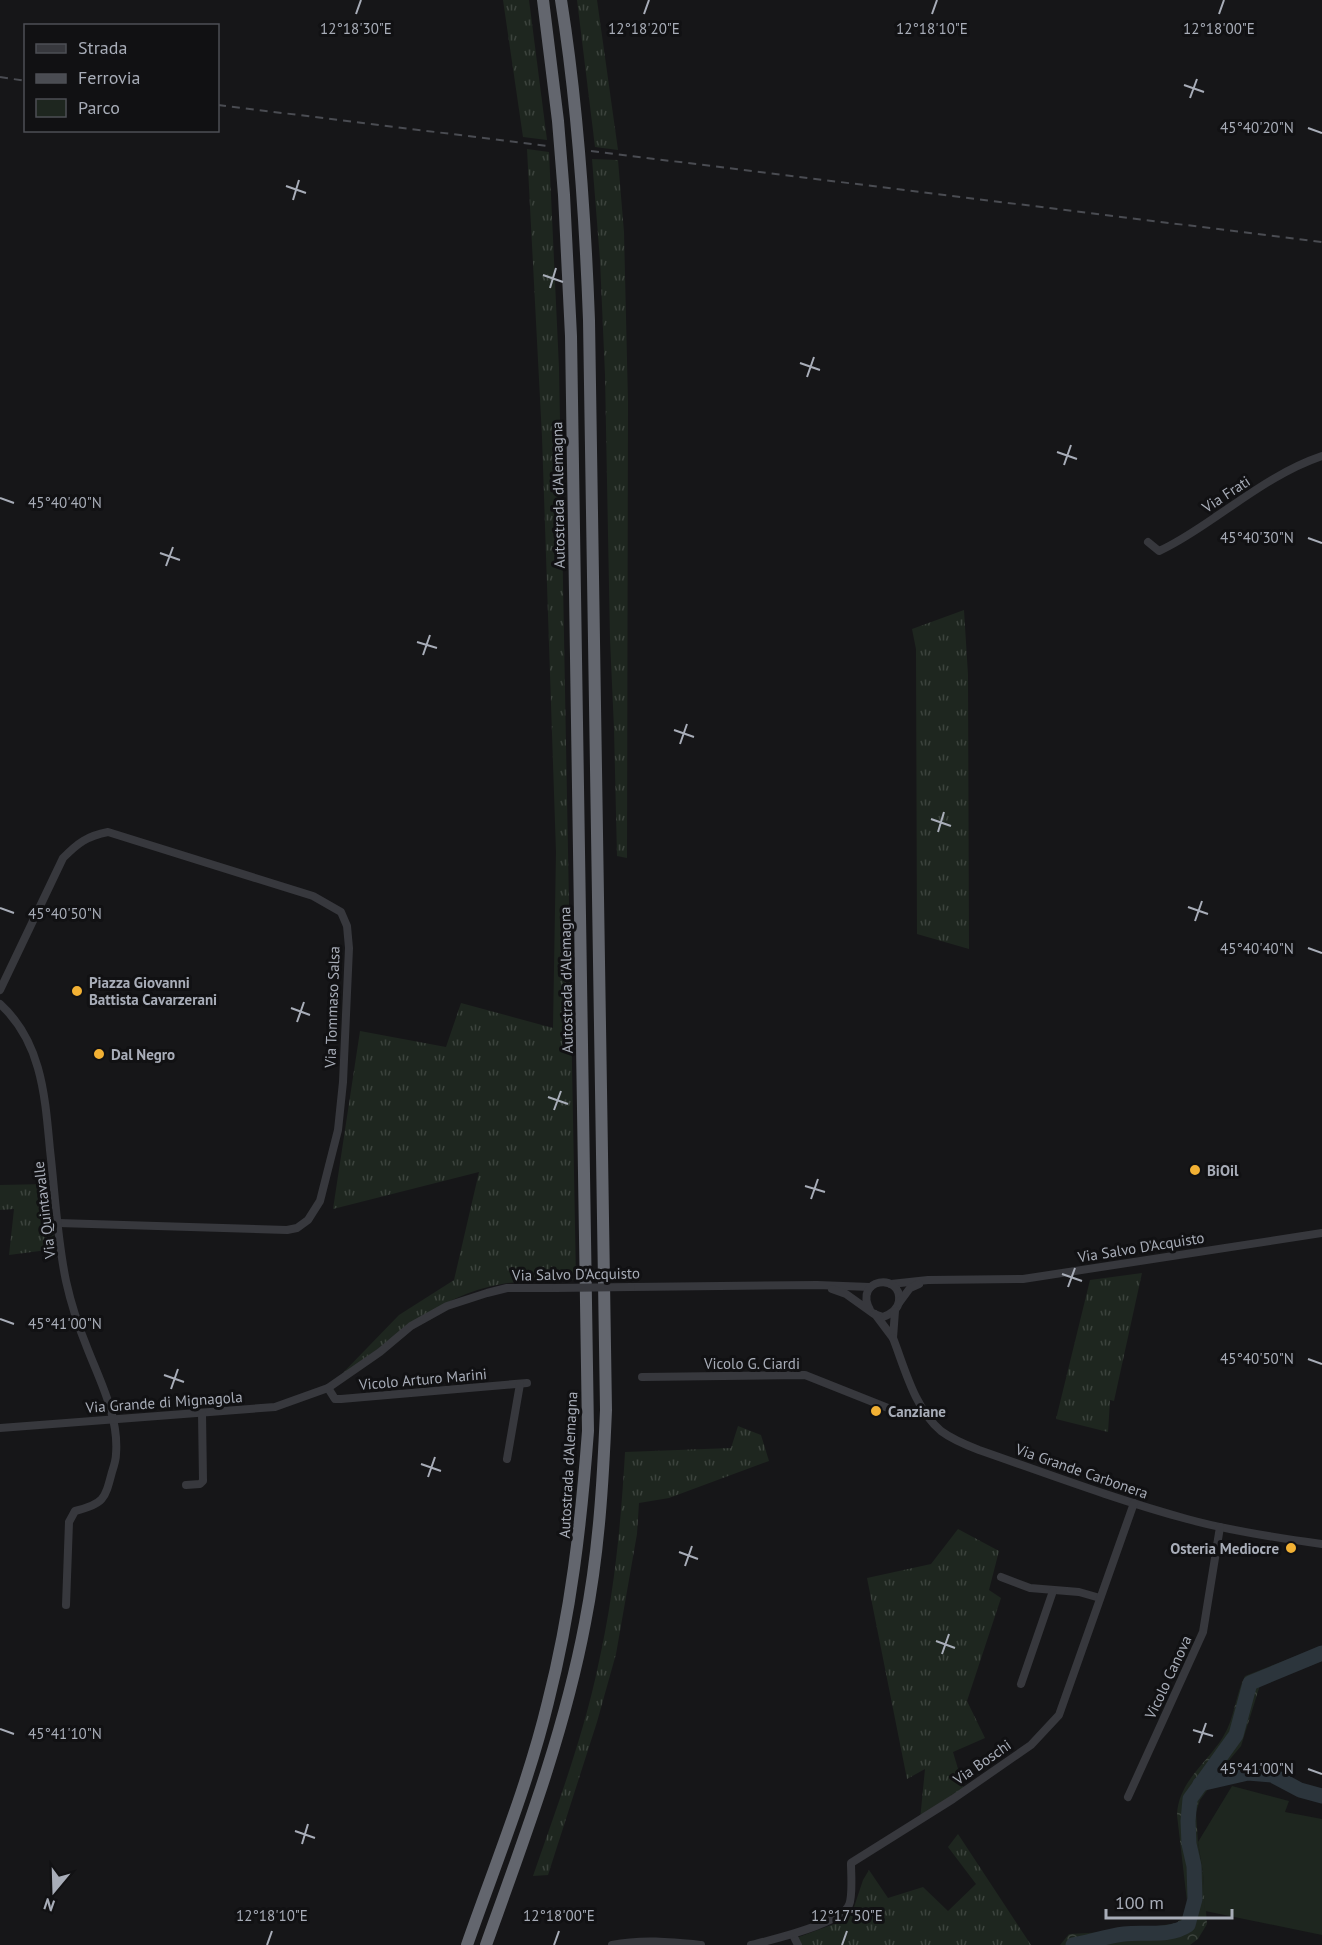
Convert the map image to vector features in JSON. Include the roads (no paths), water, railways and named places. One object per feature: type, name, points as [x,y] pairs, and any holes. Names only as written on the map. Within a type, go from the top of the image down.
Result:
[{"type":"highway","name":"Autostrada d'Alemagna","points":[[467,1945],[528,1771],[548,1705],[577,1558],[588,1431],[571,336],[558,121],[543,0]]},
{"type":"highway","points":[[486,1945],[530,1822],[567,1702],[592,1584],[604,1470],[606,1410],[589,320],[583,187],[561,0]]},
{"type":"street","name":"Via Frati","points":[[1148,542],[1159,550],[1175,544],[1248,494],[1304,462],[1322,456]]},
{"type":"street","name":"Via Tommaso Salsa","points":[[0,990],[63,858],[75,845],[91,836],[108,832],[313,896],[341,912],[347,926],[349,948],[346,1019],[338,1130],[321,1201],[308,1220],[297,1228],[287,1230],[58,1223]]},
{"type":"street","name":"Via Quintavalle","points":[[0,1004],[10,1013],[26,1036],[43,1084],[66,1281],[113,1418],[117,1455],[108,1490],[102,1500],[75,1511],[69,1522],[66,1605]]},
{"type":"street","name":"Via Salvo D'Acquisto","points":[[328,1388],[380,1352],[411,1326],[447,1306],[507,1288],[817,1285],[870,1287],[878,1282],[891,1284],[928,1280],[1023,1279],[1322,1233]]},
{"type":"street","points":[[870,1287],[866,1294],[866,1303],[872,1312],[883,1317],[897,1307],[910,1288],[928,1280]]},
{"type":"street","points":[[891,1284],[899,1295],[897,1307]]},
{"type":"street","name":"Via Salvo D'Acquisto","points":[[817,1285],[846,1294],[872,1312]]},
{"type":"street","name":"Via Grande Carbonera","points":[[893,1338],[897,1307]]},
{"type":"street","name":"Via Grande Carbonera","points":[[872,1312],[893,1338],[914,1390],[927,1414],[940,1430],[956,1441],[1189,1520],[1322,1544]]},
{"type":"street","name":"Vicolo G. Ciardi","points":[[642,1377],[805,1375],[893,1410],[927,1414]]},
{"type":"street","name":"Vicolo Arturo Marini","points":[[328,1388],[335,1398],[341,1399],[523,1384],[507,1459]]},
{"type":"street","name":"Via Grande di Mignagola","points":[[0,1428],[275,1407],[328,1388]]},
{"type":"street","points":[[186,1485],[200,1485],[203,1481],[202,1413]]},
{"type":"street","name":"Via Boschi","points":[[751,1945],[793,1935],[844,1912],[850,1904],[851,1863],[953,1799],[1030,1745],[1059,1715],[1134,1503]]},
{"type":"street","name":"Vicolo Canova","points":[[1128,1797],[1203,1632],[1220,1527]]},
{"type":"street","points":[[1001,1576],[1030,1588],[1079,1592],[1100,1598]]},
{"type":"street","points":[[1021,1684],[1053,1591]]},
{"type":"street","points":[[793,1935],[798,1945]]},
{"type":"street","points":[[612,1945],[660,1941],[701,1945]]},
{"type":"waterway","points":[[1073,1945],[1124,1934],[1173,1931],[1188,1925],[1195,1899],[1194,1866],[1189,1844],[1190,1799],[1236,1735],[1250,1683],[1322,1653]]},
{"type":"waterway","points":[[1200,1784],[1248,1773],[1272,1775],[1300,1790],[1322,1796]]},
{"type":"railway","points":[[0,77],[24,81]]},
{"type":"railway","points":[[219,105],[548,146]]},
{"type":"railway","points":[[591,151],[1322,242]]},
{"type":"place","name":"Piazza Giovanni Battista Cavarzerani","points":[[77,991]]},
{"type":"place","name":"Dal Negro","points":[[99,1054]]},
{"type":"place","name":"BiOil","points":[[1195,1170]]},
{"type":"place","name":"Canziane","points":[[876,1411]]},
{"type":"place","name":"Osteria Mediocre","points":[[1291,1548]]}]
